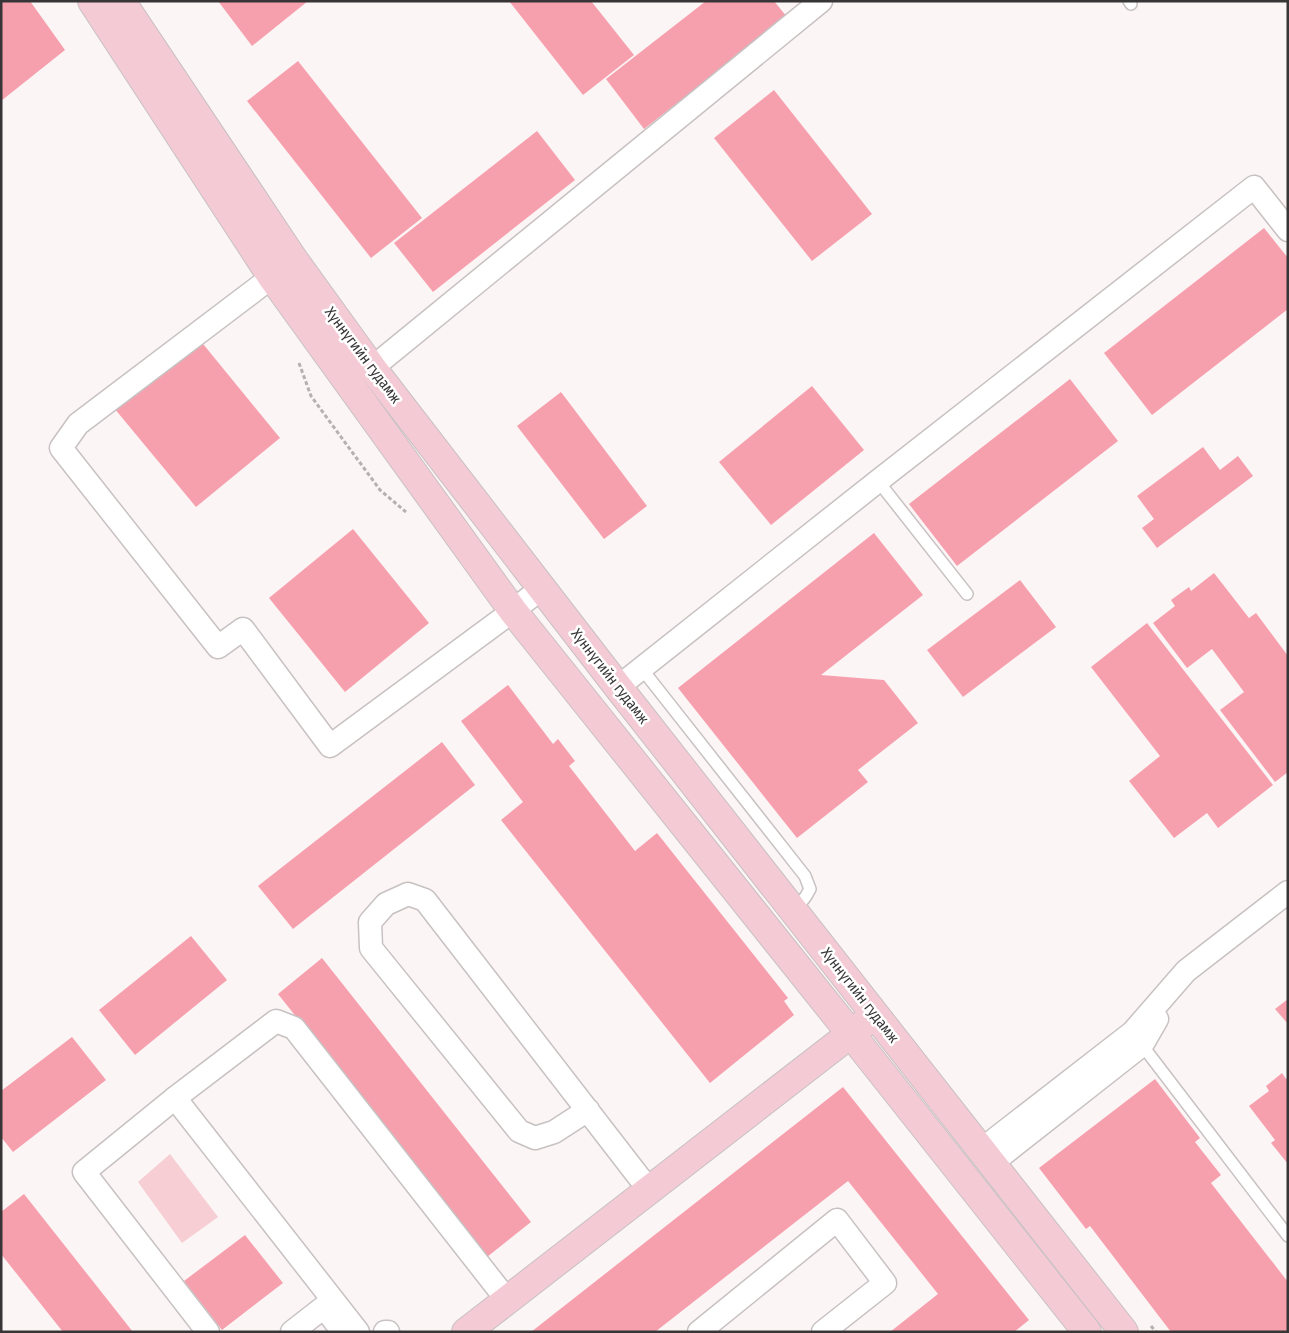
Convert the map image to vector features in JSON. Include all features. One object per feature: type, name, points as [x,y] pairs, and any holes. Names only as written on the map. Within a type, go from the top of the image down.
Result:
[{"type":"main road","name":"Хүннүгийн гудамж","points":[[92,1],[272,277],[513,611],[1087,1332]]},
{"type":"main road","name":"Хүннүгийн гудамж","points":[[121,1],[294,260],[372,368],[618,687],[987,1157],[1115,1329]]},
{"type":"main road","points":[[466,1332],[875,1014]]},
{"type":"street","points":[[372,368],[821,1]]},
{"type":"street","points":[[618,687],[1254,187],[1288,230]]},
{"type":"street","points":[[272,277],[78,424],[61,448],[218,647],[243,629],[330,746],[542,588]]},
{"type":"street","points":[[987,1157],[1133,1032],[1186,971],[1288,892]]},
{"type":"street","points":[[588,1110],[554,1132],[535,1138],[519,1131],[371,948],[370,922],[386,904],[408,894],[425,900],[650,1189]]},
{"type":"street","points":[[987,1157],[1142,1045],[1186,971]]},
{"type":"street","points":[[208,1332],[84,1172],[276,1021],[294,1028],[507,1300]]},
{"type":"street","points":[[176,1098],[358,1332]]},
{"type":"street","points":[[698,1332],[837,1220],[885,1283],[823,1332]]},
{"type":"street","points":[[292,1332],[324,1307],[343,1332]]},
{"type":"lane","points":[[878,481],[967,594]]},
{"type":"lane","points":[[642,669],[805,876],[810,889],[794,912]]},
{"type":"lane","points":[[1142,1045],[1288,1236]]},
{"type":"shaded area","points":[[170,1154],[218,1217],[182,1243],[138,1182]]},
{"type":"building","points":[[1,1],[30,1],[65,50],[1,101]]},
{"type":"building","points":[[218,1],[308,1],[252,46]]},
{"type":"building","points":[[509,1],[591,1],[634,55],[583,95]]},
{"type":"building","points":[[706,1],[774,1],[787,17],[644,129],[606,79]]},
{"type":"building","points":[[298,61],[422,218],[371,258],[247,101]]},
{"type":"building","points":[[774,90],[872,214],[812,261],[714,138]]},
{"type":"building","points":[[537,131],[575,180],[433,292],[394,243]]},
{"type":"building","points":[[1264,228],[1288,258],[1288,309],[1152,415],[1104,353]]},
{"type":"building","points":[[199,339],[280,438],[196,507],[114,408]]},
{"type":"building","points":[[1070,379],[1118,441],[957,566],[909,504]]},
{"type":"building","points":[[812,386],[864,450],[771,525],[719,462]]},
{"type":"building","points":[[561,392],[647,506],[604,539],[517,426]]},
{"type":"building","points":[[1203,447],[1220,470],[1238,456],[1253,476],[1157,548],[1142,528],[1154,519],[1137,496]]},
{"type":"building","points":[[353,529],[429,623],[345,692],[269,598]]},
{"type":"building","points":[[874,533],[923,595],[821,675],[884,680],[918,723],[858,770],[868,782],[797,838],[678,688]]},
{"type":"building","points":[[1214,573],[1249,618],[1256,613],[1288,656],[1288,772],[1275,782],[1220,710],[1244,692],[1212,649],[1187,668],[1153,623],[1175,606],[1171,600],[1189,587],[1191,591]]},
{"type":"building","points":[[1020,580],[1056,627],[963,697],[927,650]]},
{"type":"building","points":[[1147,623],[1273,785],[1218,828],[1207,813],[1174,838],[1129,781],[1160,756],[1091,667]]},
{"type":"building","points":[[508,685],[553,744],[558,739],[575,761],[569,766],[635,851],[657,833],[788,998],[784,1001],[794,1015],[710,1083],[501,820],[523,802],[461,721]]},
{"type":"building","points":[[442,742],[475,785],[293,929],[258,886]]},
{"type":"building","points":[[191,936],[227,980],[135,1055],[99,1010]]},
{"type":"building","points":[[322,958],[531,1222],[487,1257],[278,994]]},
{"type":"building","points":[[1288,999],[1288,1024],[1275,1009]]},
{"type":"building","points":[[72,1037],[106,1080],[13,1152],[1,1137],[1,1091]]},
{"type":"building","points":[[1282,1073],[1286,1079],[1288,1077],[1288,1164],[1271,1143],[1275,1140],[1249,1106],[1269,1091],[1266,1086]]},
{"type":"building","points":[[1155,1079],[1200,1138],[1195,1142],[1221,1175],[1211,1183],[1288,1282],[1288,1332],[1171,1332],[1090,1226],[1086,1229],[1039,1168]]},
{"type":"building","points":[[843,1087],[1029,1320],[1014,1332],[890,1332],[938,1294],[848,1181],[655,1332],[531,1332]]},
{"type":"building","points":[[24,1194],[133,1332],[63,1332],[1,1254],[1,1212]]},
{"type":"building","points":[[245,1235],[283,1283],[222,1330],[184,1281]]}]
